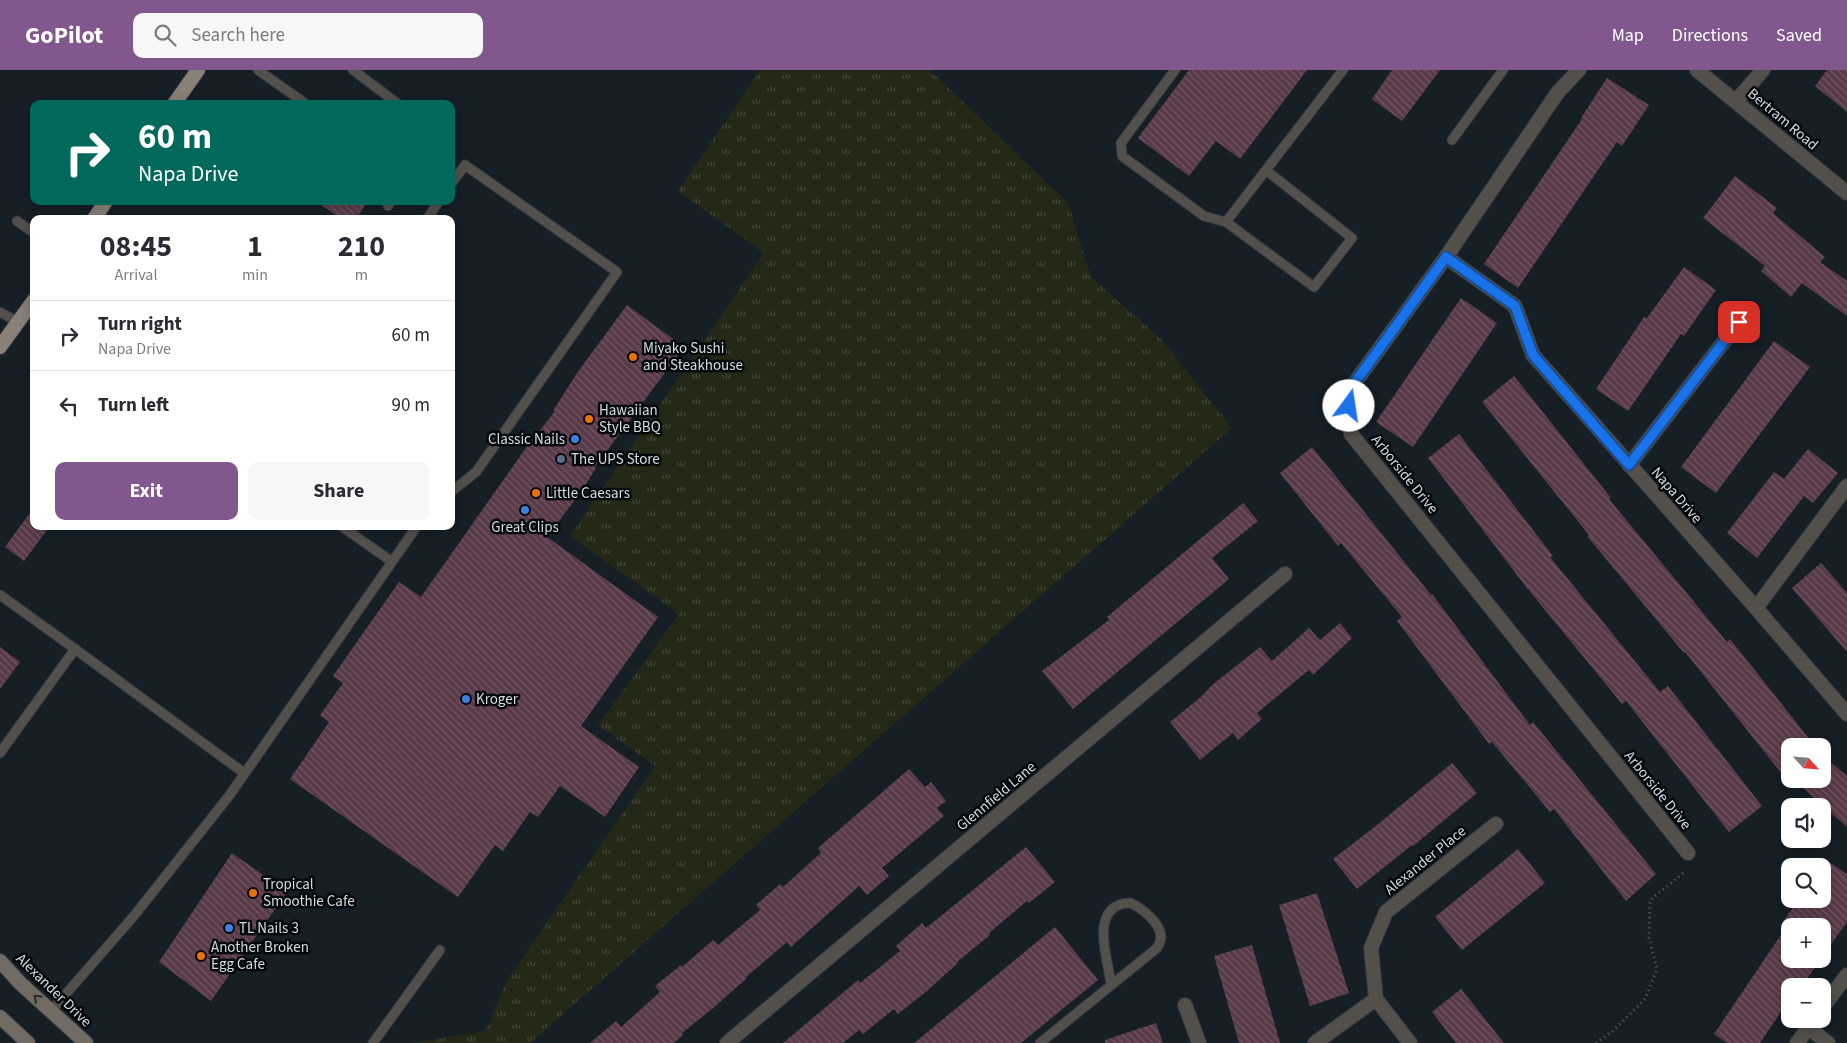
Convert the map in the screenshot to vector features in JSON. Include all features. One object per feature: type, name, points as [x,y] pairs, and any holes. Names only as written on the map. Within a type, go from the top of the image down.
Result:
[{"type":"main road","points":[[177,100],[198,70]]},
{"type":"main road","points":[[0,347],[30,307]]},
{"type":"main road","name":"Alexander Drive","points":[[0,961],[20,983],[86,1043]]},
{"type":"main road","points":[[0,1017],[28,1043]]},
{"type":"street","name":"Arborside Drive","points":[[1579,70],[1558,92],[1446,257],[1348,392],[1351,434],[1688,853]]},
{"type":"street","name":"Bertram Road","points":[[1697,70],[1847,194]]},
{"type":"street","points":[[1736,101],[1764,70]]},
{"type":"street","name":"Napa Drive","points":[[1446,257],[1515,306],[1533,355],[1847,714]]},
{"type":"street","points":[[1629,465],[1739,322]]},
{"type":"street","points":[[1756,608],[1847,486]]},
{"type":"street","name":"Glennfield Lane","points":[[727,1043],[1285,574]]},
{"type":"street","name":"Alexander Place","points":[[1376,999],[1371,948],[1386,912],[1496,824]]},
{"type":"street","points":[[1831,996],[1847,975]]},
{"type":"street","points":[[1315,1043],[1376,999],[1410,1043]]},
{"type":"street","points":[[1185,1005],[1198,1043]]},
{"type":"street","points":[[1797,1043],[1808,1028]]},
{"type":"street","points":[[1816,1028],[1828,1043]]},
{"type":"lane","points":[[258,70],[300,100]]},
{"type":"lane","points":[[353,70],[393,100]]},
{"type":"lane","points":[[1175,70],[1121,143],[1122,156],[1204,216],[1226,222],[1314,287],[1352,238],[1267,171]]},
{"type":"lane","points":[[1226,222],[1343,70]]},
{"type":"lane","points":[[1452,140],[1503,70]]},
{"type":"lane","points":[[455,179],[465,165],[617,272],[476,472],[455,489]]},
{"type":"lane","points":[[17,221],[30,230]]},
{"type":"lane","points":[[0,312],[18,322]]},
{"type":"lane","points":[[347,530],[391,561]]},
{"type":"lane","points":[[51,1012],[134,917],[229,796],[414,530]]},
{"type":"lane","points":[[0,596],[244,773]]},
{"type":"lane","points":[[0,753],[74,649]]},
{"type":"lane","points":[[1040,1043],[1157,948],[1162,940],[1160,931],[1145,911],[1131,902],[1118,905],[1107,913],[1103,928],[1104,947],[1110,971],[1111,985]]},
{"type":"lane","points":[[373,1043],[440,950]]},
{"type":"path","points":[[1596,1043],[1613,1031],[1645,999],[1657,969],[1648,938],[1650,900],[1686,870],[1688,853]]},
{"type":"green space","points":[[760,70],[930,70],[1068,203],[1091,277],[1162,340],[1232,428],[530,1043],[411,1043],[485,1031],[508,979],[655,766],[598,725],[679,614],[570,536],[764,253],[678,191]]},
{"type":"building","points":[[1189,70],[1307,70],[1240,159],[1216,141],[1189,176],[1138,138]]},
{"type":"building","points":[[1392,70],[1440,70],[1402,121],[1372,99]]},
{"type":"building","points":[[1827,70],[1847,70],[1847,112],[1815,86]]},
{"type":"building","points":[[1607,78],[1649,105],[1622,146],[1617,142],[1518,288],[1484,264],[1582,119]]},
{"type":"building","points":[[1735,176],[1777,208],[1773,213],[1825,257],[1820,262],[1847,281],[1847,316],[1802,283],[1791,297],[1761,271],[1765,266],[1703,218]]},
{"type":"building","points":[[322,205],[365,205],[359,215],[335,215]]},
{"type":"building","points":[[1684,267],[1716,290],[1684,336],[1681,334],[1628,411],[1596,389],[1644,317],[1647,318]]},
{"type":"building","points":[[1461,298],[1497,323],[1413,447],[1376,422]]},
{"type":"building","name":"Kroger","points":[[627,305],[684,347],[595,467],[583,489],[547,537],[658,617],[581,726],[639,767],[605,817],[560,786],[538,817],[530,812],[503,851],[495,845],[458,897],[290,779],[329,722],[320,715],[343,683],[333,676],[399,582],[421,597],[523,452],[555,411],[553,411],[577,373]]},
{"type":"building","points":[[1774,341],[1810,367],[1716,493],[1681,467]]},
{"type":"building","points":[[1514,376],[1611,498],[1609,499],[1727,642],[1730,639],[1809,738],[1781,738],[1781,773],[1685,652],[1587,536],[1589,535],[1482,402]]},
{"type":"building","points":[[1459,434],[1553,556],[1550,557],[1660,692],[1668,686],[1762,806],[1729,832],[1626,701],[1622,704],[1527,588],[1428,458]]},
{"type":"building","points":[[1312,447],[1432,594],[1530,725],[1533,722],[1656,874],[1626,901],[1554,809],[1550,812],[1492,742],[1489,744],[1397,621],[1402,617],[1341,543],[1338,546],[1280,473]]},
{"type":"building","points":[[1808,449],[1838,473],[1813,503],[1804,496],[1757,558],[1727,533],[1774,472],[1784,479]]},
{"type":"building","points":[[1243,503],[1258,521],[1212,558],[1229,579],[1073,709],[1042,671],[1109,620],[1107,617]]},
{"type":"building","points":[[30,513],[30,530],[47,530],[24,561],[5,547]]},
{"type":"building","points":[[1821,563],[1847,593],[1847,652],[1792,588]]},
{"type":"building","points":[[1340,623],[1352,638],[1313,675],[1309,670],[1257,713],[1262,719],[1238,740],[1233,733],[1200,760],[1170,722],[1201,697],[1212,685],[1260,647],[1272,661],[1309,628],[1320,640]]},
{"type":"building","points":[[0,647],[20,662],[0,689]]},
{"type":"building","points":[[1452,763],[1477,793],[1357,889],[1333,859]]},
{"type":"building","points":[[1831,763],[1847,776],[1847,827],[1831,813],[1831,798],[1814,798],[1803,788],[1831,788]]},
{"type":"building","points":[[909,769],[925,787],[931,782],[946,801],[937,808],[944,816],[882,868],[889,876],[867,895],[859,886],[791,947],[787,942],[712,1009],[682,1033],[683,1035],[674,1043],[590,1043],[616,1021],[621,1027],[660,992],[655,986],[681,965],[682,967],[713,940],[718,945],[760,910],[756,905],[780,884],[783,887],[821,853],[818,848]]},
{"type":"building","points":[[1026,847],[1055,882],[1029,903],[1027,901],[989,933],[990,935],[957,962],[927,991],[898,1014],[894,1009],[863,1034],[859,1030],[843,1043],[783,1043],[858,980],[860,983],[900,951],[896,946],[922,923],[926,928]]},
{"type":"building","points":[[1518,849],[1545,883],[1462,950],[1435,917]]},
{"type":"building","points":[[232,853],[287,892],[211,1001],[159,962]]},
{"type":"building","points":[[1831,863],[1847,874],[1847,922],[1831,944],[1831,918],[1786,918],[1793,908],[1831,908]]},
{"type":"building","points":[[1317,893],[1349,993],[1310,1006],[1279,905]]},
{"type":"building","points":[[1055,927],[1098,980],[1021,1043],[914,1043]]},
{"type":"building","points":[[1781,935],[1781,968],[1815,968],[1808,978],[1781,978],[1781,1012],[1760,1043],[1727,1043],[1714,1034]]},
{"type":"building","points":[[1252,945],[1280,1043],[1239,1043],[1214,956]]},
{"type":"building","points":[[1461,989],[1504,1043],[1456,1043],[1432,1012]]},
{"type":"building","points":[[1156,1023],[1163,1043],[1105,1043],[1105,1040]]},
{"type":"place","name":"Miyako Sushi and Steakhouse","points":[[633,357]]},
{"type":"place","name":"Hawaiian Style BBQ","points":[[589,419]]},
{"type":"place","name":"Classic Nails","points":[[575,439]]},
{"type":"place","name":"The UPS Store","points":[[561,459]]},
{"type":"place","name":"Little Caesars","points":[[536,493]]},
{"type":"place","name":"Great Clips","points":[[525,510]]},
{"type":"place","name":"Kroger","points":[[466,699]]},
{"type":"place","name":"Tropical Smoothie Cafe","points":[[253,893]]},
{"type":"place","name":"TL Nails 3","points":[[229,928]]},
{"type":"place","name":"Another Broken Egg Cafe","points":[[201,956]]},
{"type":"route","points":[[1349,406],[1348,392],[1446,257],[1515,306],[1533,355],[1629,465],[1739,322]]}]
